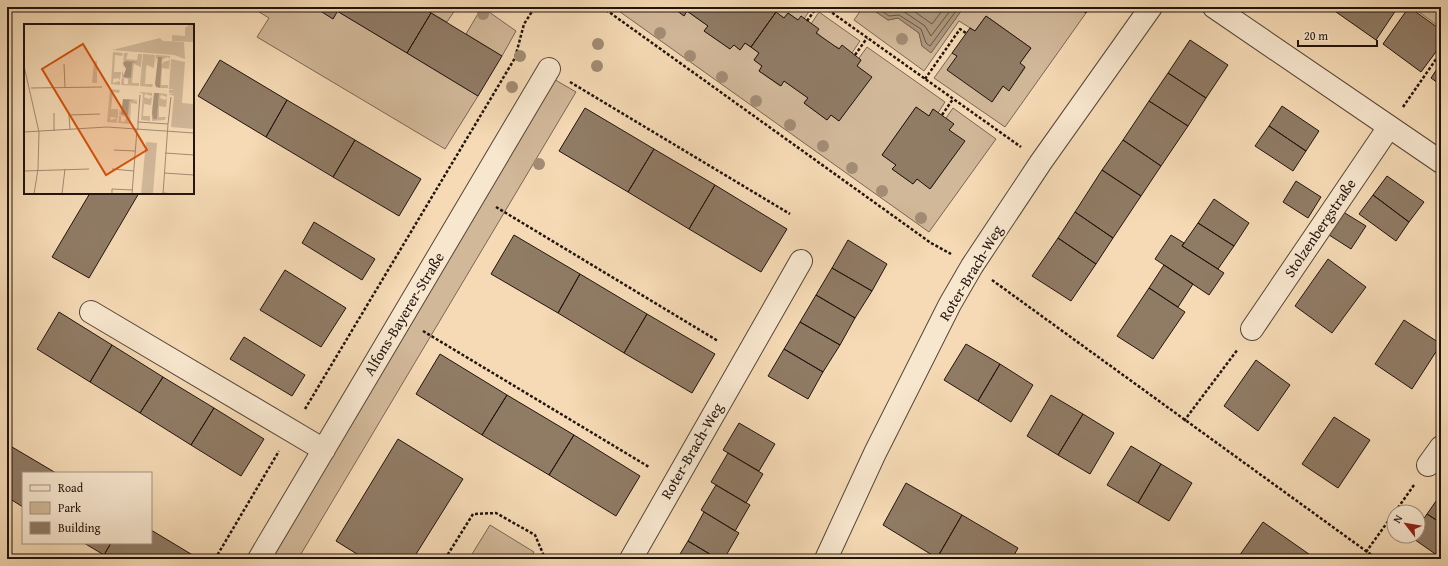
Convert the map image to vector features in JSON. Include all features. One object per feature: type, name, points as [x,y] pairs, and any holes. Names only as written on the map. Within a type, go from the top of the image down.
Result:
[{"type":"street","name":"Roter-Brach-Weg","points":[[826,559],[875,453],[950,304],[972,266],[1041,162],[1151,7]]},
{"type":"street","points":[[1214,7],[1441,162]]},
{"type":"street","name":"Alfons-Bayerer-Straße","points":[[259,559],[549,69]]},
{"type":"street","name":"Stolzenbergstraße","points":[[1252,329],[1389,127]]},
{"type":"street","name":"Roter-Brach-Weg","points":[[631,559],[801,260]]},
{"type":"street","points":[[91,312],[324,450]]},
{"type":"street","points":[[1428,465],[1441,447]]},
{"type":"path","points":[[215,559],[515,58],[524,24],[535,7]]},
{"type":"path","points":[[602,7],[931,243],[972,266],[1184,421],[1377,559]]},
{"type":"path","points":[[608,11],[610,7]]},
{"type":"path","points":[[807,21],[817,7]]},
{"type":"path","points":[[824,7],[1041,162]]},
{"type":"path","points":[[925,79],[960,29],[966,34]]},
{"type":"path","points":[[855,55],[867,38]]},
{"type":"path","points":[[1389,127],[1441,52]]},
{"type":"path","points":[[549,69],[790,214]]},
{"type":"path","points":[[942,115],[953,99]]},
{"type":"path","points":[[475,195],[718,341]]},
{"type":"path","points":[[402,318],[649,467]]},
{"type":"path","points":[[1184,421],[1252,329]]},
{"type":"path","points":[[1400,504],[1428,465]]},
{"type":"path","points":[[445,559],[473,514],[496,514],[535,535],[544,556],[543,559]]},
{"type":"path","points":[[1366,552],[1386,523]]},
{"type":"green space","points":[[251,7],[314,7],[333,18],[337,11],[478,96],[445,149],[257,37],[269,18]]},
{"type":"green space","points":[[421,7],[457,7],[447,22]]},
{"type":"green space","points":[[482,7],[516,31],[502,56],[466,34]]},
{"type":"green space","points":[[617,7],[672,7],[684,15],[687,11],[708,26],[704,31],[730,49],[734,45],[740,50],[745,43],[759,53],[754,60],[762,66],[759,71],[780,86],[784,81],[808,98],[804,103],[827,120],[831,115],[839,121],[871,77],[857,66],[861,60],[859,58],[867,47],[945,102],[938,113],[933,109],[929,116],[916,107],[882,155],[896,165],[892,169],[913,184],[917,179],[931,188],[964,141],[949,130],[953,124],[946,118],[953,108],[996,139],[929,232],[616,9]]},
{"type":"green space","points":[[812,7],[804,19],[798,20],[788,13],[784,18],[769,8]]},
{"type":"green space","points":[[863,7],[869,7],[888,20],[898,18],[919,33],[922,46],[931,52],[964,7],[1078,7],[1086,13],[1005,127],[934,78],[952,53],[957,56],[992,102],[1003,86],[1009,90],[1025,68],[1020,63],[1031,48],[986,16],[975,31],[959,21],[924,71],[854,20]]},
{"type":"green space","points":[[1412,7],[1441,7],[1441,28]]},
{"type":"green space","points":[[819,12],[860,41],[852,53],[828,42],[818,34],[811,24]]},
{"type":"green space","points":[[552,78],[576,92],[298,559],[265,559]]},
{"type":"green space","points":[[490,525],[534,552],[530,559],[469,559]]},
{"type":"water","points":[[869,7],[964,7],[931,53],[922,46],[919,33],[898,18],[888,20]]},
{"type":"building","points":[[314,7],[340,7],[333,19]]},
{"type":"building","points":[[340,7],[421,7],[431,13],[407,53],[337,11]]},
{"type":"building","points":[[672,7],[769,7],[776,12],[751,47],[745,43],[740,50],[734,45],[730,49],[704,31],[708,26],[687,11],[684,16]]},
{"type":"building","points":[[1078,7],[1090,7],[1086,13]]},
{"type":"building","points":[[1329,7],[1398,7],[1376,40]]},
{"type":"building","points":[[1409,7],[1441,30],[1441,45],[1421,72],[1383,44]]},
{"type":"building","points":[[776,12],[784,18],[788,13],[798,20],[801,16],[819,29],[816,33],[839,49],[842,45],[861,60],[857,66],[872,77],[839,121],[831,115],[827,120],[804,103],[808,98],[784,81],[781,86],[759,71],[762,66],[754,60],[759,53],[751,47]]},
{"type":"building","points":[[431,13],[502,56],[478,96],[407,53]]},
{"type":"building","points":[[986,16],[1031,48],[1020,63],[1025,67],[1009,91],[1003,86],[992,102],[947,70],[957,56],[952,53],[970,28],[975,31]]},
{"type":"building","points":[[1190,40],[1228,65],[1206,98],[1168,73]]},
{"type":"building","points":[[220,60],[287,100],[266,137],[198,96]]},
{"type":"building","points":[[1441,63],[1441,85],[1431,78]]},
{"type":"building","points":[[1168,73],[1206,98],[1188,126],[1149,101]]},
{"type":"building","points":[[287,100],[355,140],[333,177],[266,137]]},
{"type":"building","points":[[1149,101],[1188,126],[1161,166],[1123,140]]},
{"type":"building","points":[[1282,106],[1319,131],[1306,151],[1269,126]]},
{"type":"building","points":[[916,107],[929,116],[933,109],[954,124],[949,130],[965,141],[930,189],[917,179],[913,184],[892,169],[896,165],[882,155]]},
{"type":"building","points":[[585,108],[654,149],[628,192],[559,151]]},
{"type":"building","points":[[1269,126],[1306,151],[1293,171],[1255,146]]},
{"type":"building","points":[[355,140],[421,179],[399,216],[333,177]]},
{"type":"building","points":[[1123,140],[1161,166],[1141,196],[1102,170]]},
{"type":"building","points":[[654,149],[715,185],[689,229],[628,192]]},
{"type":"building","points":[[1102,170],[1141,196],[1113,238],[1075,212]]},
{"type":"building","points":[[1387,176],[1424,202],[1409,222],[1373,195]]},
{"type":"building","points":[[1296,181],[1321,197],[1308,218],[1283,202]]},
{"type":"building","points":[[715,185],[787,229],[761,272],[689,229]]},
{"type":"building","points":[[89,194],[138,194],[89,278],[52,257]]},
{"type":"building","points":[[1373,195],[1409,222],[1396,241],[1359,214]]},
{"type":"building","points":[[1214,199],[1249,223],[1234,246],[1198,223]]},
{"type":"building","points":[[1340,210],[1366,226],[1351,249],[1326,233]]},
{"type":"building","points":[[1075,212],[1113,238],[1096,264],[1058,238]]},
{"type":"building","points":[[314,222],[375,259],[362,280],[302,243]]},
{"type":"building","points":[[1198,223],[1234,246],[1218,269],[1182,246]]},
{"type":"building","points":[[514,235],[580,274],[558,313],[491,274]]},
{"type":"building","points":[[1171,235],[1184,243],[1182,246],[1224,273],[1209,295],[1155,259]]},
{"type":"building","points":[[1058,238],[1096,264],[1071,301],[1032,276]]},
{"type":"building","points":[[848,240],[887,264],[872,291],[832,268]]},
{"type":"building","points":[[1328,259],[1366,287],[1332,333],[1295,306]]},
{"type":"building","points":[[1164,265],[1193,284],[1178,307],[1149,288]]},
{"type":"building","points":[[832,268],[872,291],[855,318],[816,295]]},
{"type":"building","points":[[285,270],[346,308],[321,347],[260,310]]},
{"type":"building","points":[[580,274],[647,314],[624,353],[558,313]]},
{"type":"building","points":[[1149,288],[1185,312],[1153,359],[1117,336]]},
{"type":"building","points":[[816,295],[855,318],[840,345],[800,322]]},
{"type":"building","points":[[59,312],[112,345],[90,382],[37,349]]},
{"type":"building","points":[[647,314],[715,354],[692,393],[624,353]]},
{"type":"building","points":[[1404,320],[1441,344],[1412,389],[1375,364]]},
{"type":"building","points":[[800,322],[840,345],[823,372],[784,349]]},
{"type":"building","points":[[244,337],[305,375],[292,396],[230,359]]},
{"type":"building","points":[[966,344],[1000,364],[978,401],[944,380]]},
{"type":"building","points":[[112,345],[163,377],[140,413],[90,382]]},
{"type":"building","points":[[784,349],[823,372],[808,399],[768,376]]},
{"type":"building","points":[[440,354],[507,395],[482,435],[416,394]]},
{"type":"building","points":[[1256,360],[1290,385],[1258,431],[1224,406]]},
{"type":"building","points":[[1000,364],[1033,385],[1011,422],[978,401]]},
{"type":"building","points":[[163,377],[214,408],[191,445],[140,413]]},
{"type":"building","points":[[507,395],[574,435],[549,475],[482,435]]},
{"type":"building","points":[[1051,395],[1083,414],[1058,455],[1027,436]]},
{"type":"building","points":[[214,408],[264,439],[241,476],[191,445]]},
{"type":"building","points":[[1083,414],[1114,433],[1090,474],[1058,455]]},
{"type":"building","points":[[1334,417],[1370,440],[1338,488],[1302,464]]},
{"type":"building","points":[[739,423],[775,444],[759,471],[723,450]]},
{"type":"building","points":[[574,435],[640,476],[616,516],[549,475]]},
{"type":"building","points":[[398,439],[463,479],[413,559],[365,559],[336,541]]},
{"type":"building","points":[[7,444],[54,472],[22,472],[22,506],[7,497]]},
{"type":"building","points":[[1131,446],[1161,464],[1138,503],[1107,485]]},
{"type":"building","points":[[728,453],[763,474],[746,503],[711,482]]},
{"type":"building","points":[[1161,464],[1192,483],[1169,521],[1138,503]]},
{"type":"building","points":[[906,483],[962,515],[937,558],[883,525]]},
{"type":"building","points":[[716,485],[750,505],[735,531],[701,510]]},
{"type":"building","points":[[1441,494],[1441,523],[1427,514]]},
{"type":"building","points":[[704,512],[739,533],[724,559],[718,559],[688,541]]},
{"type":"building","points":[[1427,514],[1441,523],[1441,558],[1421,544],[1426,544]]},
{"type":"building","points":[[962,515],[1018,548],[1012,559],[937,558]]},
{"type":"building","points":[[1263,522],[1316,559],[1237,559]]},
{"type":"building","points":[[152,531],[196,557],[194,559],[111,559],[104,555],[110,544],[152,544]]},
{"type":"building","points":[[688,541],[718,559],[677,559]]},
{"type":"building","points":[[86,544],[110,544],[104,555]]}]
